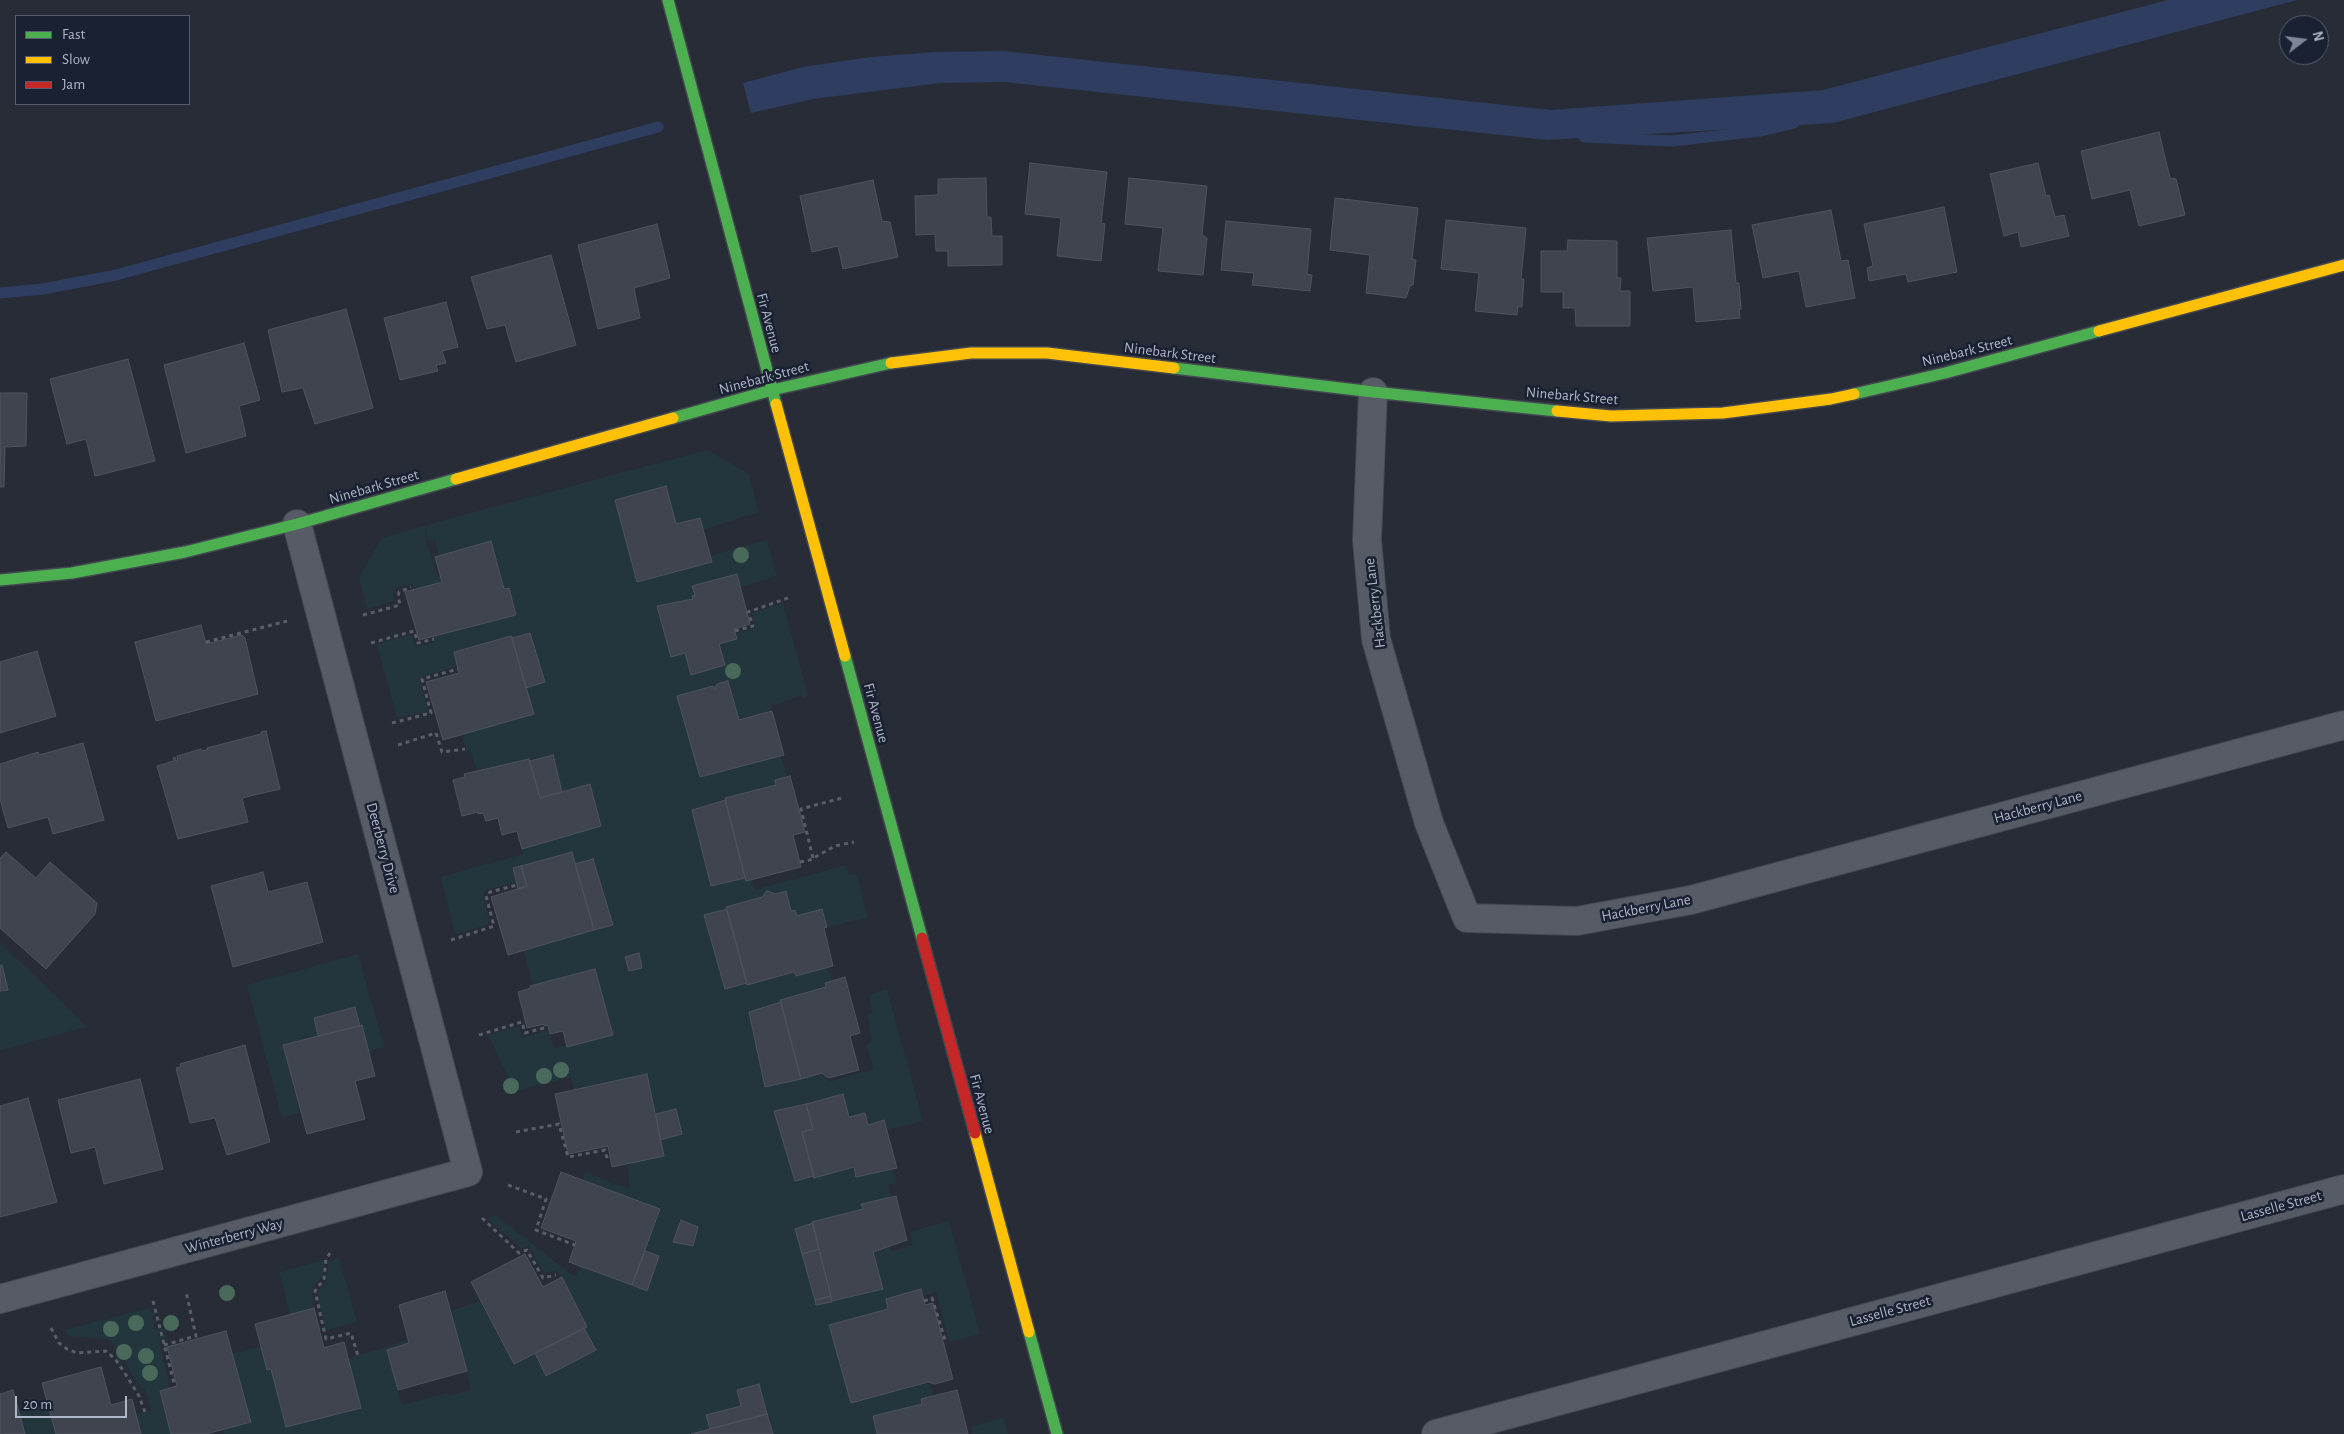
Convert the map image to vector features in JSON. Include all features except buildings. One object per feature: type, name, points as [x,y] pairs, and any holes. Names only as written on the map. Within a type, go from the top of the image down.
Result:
[{"type":"street","name":"Fir Avenue","points":[[668,0],[772,390],[1057,1434]]},
{"type":"street","name":"Ninebark Street","points":[[0,580],[72,573],[185,552],[297,524],[772,390],[875,365],[971,354],[1046,353],[1373,392],[1611,416],[1733,412],[1831,398],[1945,373],[2344,265]]},
{"type":"street","name":"Hackberry Lane","points":[[1373,392],[1367,540],[1376,640],[1429,824],[1467,918],[1577,921],[1691,900],[2344,726]]},
{"type":"street","name":"Deerberry Drive","points":[[297,524],[468,1172]]},
{"type":"street","name":"Winterberry Way","points":[[0,1299],[468,1172]]},
{"type":"street","name":"Lasselle Street","points":[[1436,1434],[2344,1189]]},
{"type":"path","points":[[363,615],[400,605],[399,592],[411,587]]},
{"type":"path","points":[[735,631],[752,626],[748,612],[788,598]]},
{"type":"path","points":[[206,642],[287,621]]},
{"type":"path","points":[[371,643],[414,631],[418,644],[434,639]]},
{"type":"path","points":[[392,723],[431,712],[422,680],[458,669]]},
{"type":"path","points":[[398,745],[436,733],[442,752],[466,749]]},
{"type":"path","points":[[814,858],[801,809],[842,798]]},
{"type":"path","points":[[800,862],[814,858],[835,846],[854,842]]},
{"type":"path","points":[[451,940],[494,926],[486,896],[490,892],[517,885]]},
{"type":"path","points":[[479,1034],[522,1022],[525,1034],[548,1027]]},
{"type":"path","points":[[516,1132],[559,1124],[568,1157],[605,1150],[608,1162]]},
{"type":"path","points":[[508,1185],[546,1198],[536,1230],[575,1245]]},
{"type":"path","points":[[482,1218],[519,1252],[527,1250],[543,1278],[556,1275]]},
{"type":"path","points":[[330,1253],[326,1259],[324,1279],[314,1291],[326,1339],[351,1333],[358,1356]]},
{"type":"path","points":[[164,1345],[196,1336],[186,1292]]},
{"type":"path","points":[[924,1301],[932,1298],[946,1343]]},
{"type":"path","points":[[153,1301],[175,1387]]},
{"type":"path","points":[[52,1328],[59,1343],[67,1349],[77,1352],[106,1351],[116,1360],[139,1396],[145,1412]]},
{"type":"shaded area","points":[[707,450],[749,474],[759,512],[703,530],[700,518],[676,524],[666,486],[615,500],[637,582],[711,562],[710,556],[767,540],[777,576],[740,587],[736,574],[692,586],[695,595],[692,596],[693,599],[658,606],[685,653],[691,675],[725,665],[719,644],[737,639],[735,634],[755,628],[752,613],[783,603],[808,696],[802,698],[801,695],[771,706],[772,711],[739,720],[728,681],[717,684],[715,689],[678,696],[700,777],[781,756],[787,777],[775,780],[776,785],[725,798],[692,810],[711,886],[745,878],[746,881],[752,879],[755,890],[846,865],[849,875],[857,874],[868,917],[827,927],[797,916],[795,910],[791,911],[785,891],[776,894],[769,892],[762,897],[705,915],[725,989],[794,972],[796,976],[827,968],[833,981],[825,983],[826,987],[780,999],[781,1002],[749,1012],[766,1087],[822,1074],[828,1082],[874,1069],[866,1045],[872,1042],[867,1014],[873,1012],[869,995],[887,989],[923,1121],[886,1130],[884,1120],[868,1124],[865,1113],[849,1117],[842,1094],[774,1111],[795,1181],[854,1167],[857,1177],[892,1169],[896,1183],[888,1185],[891,1197],[861,1204],[863,1209],[813,1222],[795,1229],[816,1305],[883,1289],[873,1252],[889,1247],[891,1252],[913,1245],[910,1232],[949,1221],[980,1334],[949,1342],[936,1292],[923,1296],[921,1289],[886,1299],[888,1309],[829,1325],[851,1403],[928,1383],[933,1396],[921,1399],[922,1404],[873,1416],[877,1434],[773,1434],[759,1385],[737,1390],[741,1406],[707,1415],[710,1429],[691,1434],[224,1434],[223,1430],[251,1422],[232,1354],[261,1346],[271,1369],[286,1427],[360,1408],[347,1359],[408,1340],[409,1343],[387,1350],[402,1405],[447,1393],[449,1396],[471,1390],[450,1311],[481,1301],[514,1364],[535,1353],[546,1376],[584,1328],[557,1270],[544,1273],[528,1245],[521,1248],[488,1219],[495,1215],[575,1277],[582,1267],[632,1285],[660,1209],[583,1180],[585,1172],[629,1189],[628,1164],[664,1156],[660,1140],[682,1134],[676,1110],[656,1114],[646,1074],[574,1090],[570,1077],[515,1091],[488,1035],[519,1026],[522,1038],[549,1030],[554,1048],[613,1035],[595,969],[533,986],[524,951],[612,925],[593,859],[575,864],[572,852],[513,868],[516,882],[487,890],[483,895],[490,924],[455,934],[441,879],[441,877],[523,854],[522,849],[601,826],[590,784],[562,792],[553,755],[477,770],[471,752],[467,753],[462,735],[533,714],[526,688],[545,682],[530,633],[512,638],[511,636],[454,652],[457,666],[419,678],[428,711],[397,718],[377,644],[412,634],[415,647],[435,642],[433,637],[516,614],[509,588],[504,589],[491,541],[439,556],[435,540],[427,541],[427,528],[430,524]]},
{"type":"shaded area","points":[[427,525],[425,532],[427,547],[431,553],[435,573],[441,577],[442,582],[415,589],[412,584],[397,587],[393,592],[394,601],[367,609],[359,577],[382,538]]},
{"type":"shaded area","points":[[0,942],[87,1027],[0,1050],[0,991],[7,990],[0,966]]},
{"type":"shaded area","points":[[358,954],[384,1047],[369,1051],[355,1007],[314,1018],[318,1036],[283,1045],[300,1113],[282,1118],[247,985]]},
{"type":"shaded area","points":[[339,1258],[357,1322],[326,1330],[317,1296],[318,1291],[327,1280],[328,1261]]},
{"type":"shaded area","points":[[324,1260],[323,1275],[314,1286],[312,1293],[314,1308],[290,1315],[279,1272]]},
{"type":"shaded area","points":[[149,1308],[151,1313],[159,1311],[160,1313],[152,1315],[152,1320],[161,1318],[162,1321],[153,1323],[156,1330],[165,1328],[166,1332],[157,1332],[159,1336],[166,1335],[167,1337],[159,1339],[170,1388],[160,1391],[171,1434],[141,1434],[136,1415],[151,1410],[146,1392],[137,1382],[117,1348],[107,1339],[68,1336],[64,1330]]},
{"type":"shaded area","points":[[48,1405],[56,1434],[25,1434],[19,1412]]},
{"type":"shaded area","points":[[1003,1417],[1008,1434],[973,1434],[971,1428]]},
{"type":"water","points":[[2168,0],[2297,0],[1833,123],[1548,140],[1004,82],[940,83],[813,99],[751,113],[743,83],[803,67],[871,57],[936,52],[1003,51],[1551,110],[1823,90]]},
{"type":"waterway","points":[[1584,137],[1672,141],[1761,131],[1794,123]]},
{"type":"waterway","points":[[0,293],[43,289],[116,275],[658,127]]},
{"type":"traffic: fast","points":[[668,0],[776,404]]},
{"type":"traffic: fast","points":[[1854,394],[1945,373],[2099,331]]},
{"type":"traffic: fast","points":[[673,418],[772,390],[891,363]]},
{"type":"traffic: fast","points":[[1174,368],[1373,392],[1557,411]]},
{"type":"traffic: fast","points":[[0,580],[72,573],[185,552],[297,524],[456,479]]},
{"type":"traffic: fast","points":[[845,656],[922,938]]},
{"type":"traffic: fast","points":[[1029,1332],[1057,1434]]},
{"type":"traffic: slow","points":[[2099,331],[2344,265]]},
{"type":"traffic: slow","points":[[891,363],[971,353],[1047,353],[1174,368]]},
{"type":"traffic: slow","points":[[1557,411],[1611,416],[1723,413],[1831,399],[1854,394]]},
{"type":"traffic: slow","points":[[776,404],[845,656]]},
{"type":"traffic: slow","points":[[456,479],[673,418]]},
{"type":"traffic: slow","points":[[975,1133],[1029,1332]]},
{"type":"traffic: jam","points":[[922,938],[975,1133]]}]
